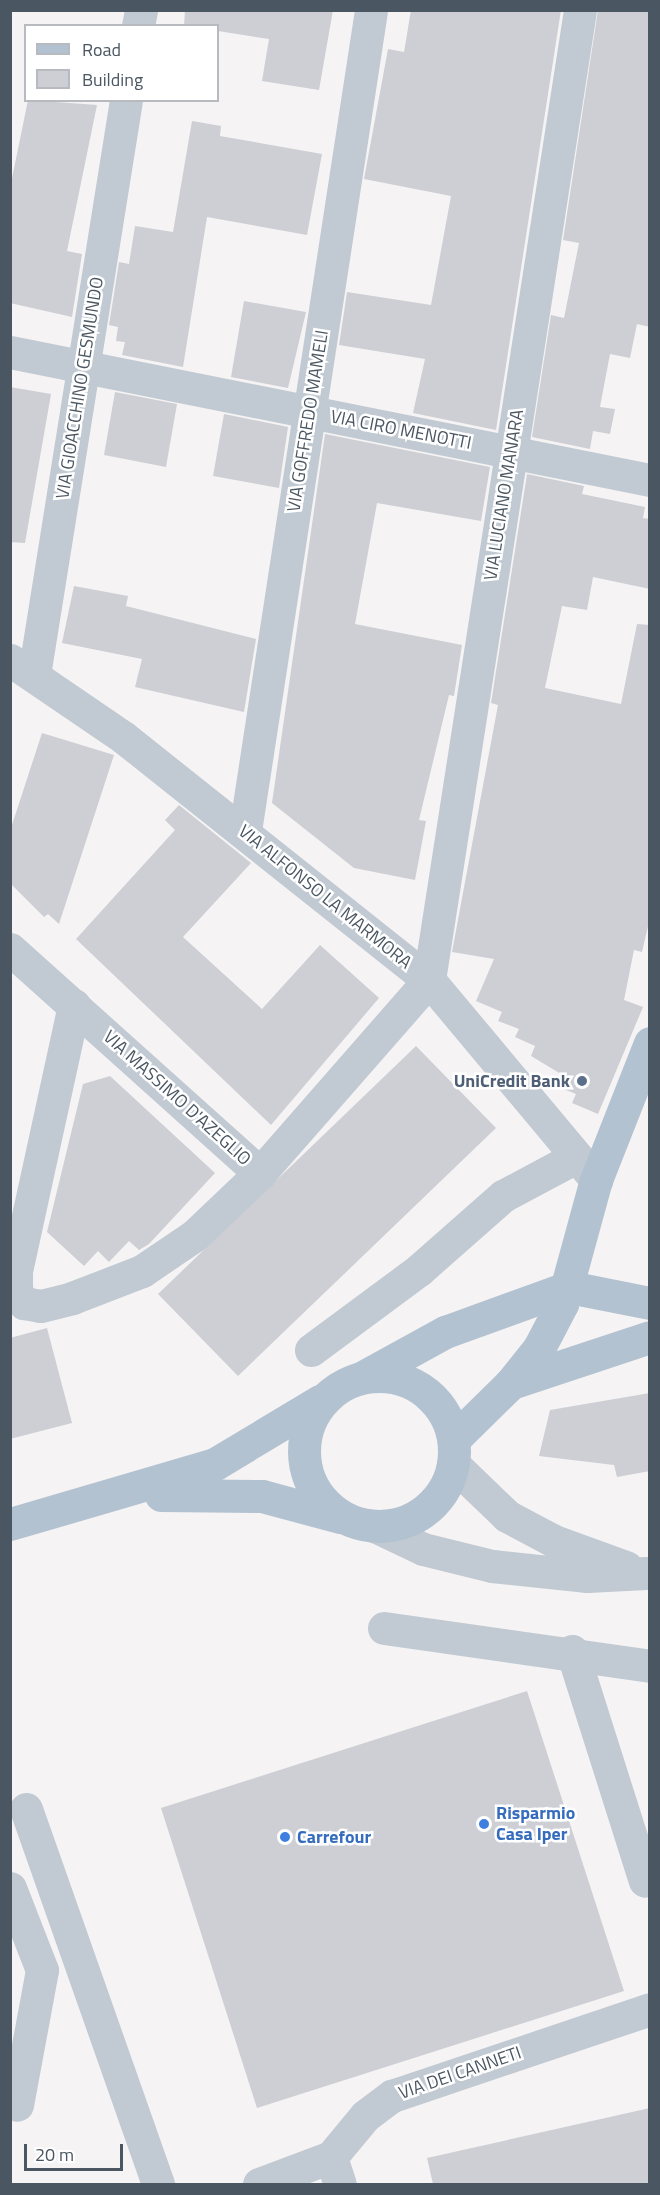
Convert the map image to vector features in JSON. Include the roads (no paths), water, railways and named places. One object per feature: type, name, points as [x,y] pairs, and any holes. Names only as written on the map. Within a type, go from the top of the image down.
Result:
[{"type":"main road","points":[[454,1451],[548,1335],[568,1287],[586,1169],[650,1043]]},
{"type":"main road","points":[[10,1524],[96,1502],[244,1450],[349,1383],[445,1332],[568,1287],[650,1303]]},
{"type":"main road","points":[[511,1383],[650,1337]]},
{"type":"main road","points":[[96,1502],[214,1492],[288,1501],[360,1522],[417,1516],[447,1484],[454,1451],[446,1416],[425,1392],[388,1375],[349,1383],[309,1423],[303,1456],[319,1496],[360,1522]]},
{"type":"street","name":"VIA GOFFREDO MAMELI","points":[[245,831],[371,10]]},
{"type":"street","name":"VIA LUCIANO MANARA","points":[[429,980],[580,10]]},
{"type":"street","name":"VIA GIOACCHINO GESMUNDO","points":[[22,668],[83,367],[126,102]]},
{"type":"street","name":"VIA CIRO MENOTTI","points":[[10,352],[650,480]]},
{"type":"street","name":"VIA ALFONSO LA MARMORA","points":[[22,668],[245,831],[429,980],[586,1169]]},
{"type":"street","name":"VIA MASSIMO D'AZEGLIO","points":[[10,949],[260,1173],[429,980]]},
{"type":"street","points":[[74,1005],[16,1270],[16,1292],[24,1303],[41,1306],[72,1298],[142,1271],[190,1240],[260,1173]]},
{"type":"street","points":[[311,1350],[419,1270],[503,1196],[586,1169]]},
{"type":"street","points":[[454,1451],[484,1499],[517,1522],[576,1550],[648,1573]]},
{"type":"street","points":[[360,1522],[423,1549],[492,1566],[587,1576],[648,1573]]},
{"type":"street","points":[[384,1628],[572,1651],[650,1666]]},
{"type":"street","points":[[572,1651],[645,1881]]},
{"type":"street","points":[[26,1809],[158,2184]]},
{"type":"street","points":[[10,1888],[42,1970],[17,2104]]},
{"type":"street","name":"VIA DEI CANNETI","points":[[259,2184],[335,2171],[364,2116],[392,2096],[650,2008]]},
{"type":"place","name":"UniCredit Bank","points":[[582,1081]]},
{"type":"place","name":"Risparmio Casa Iper","points":[[484,1824]]},
{"type":"place","name":"Carrefour","points":[[285,1837]]}]
